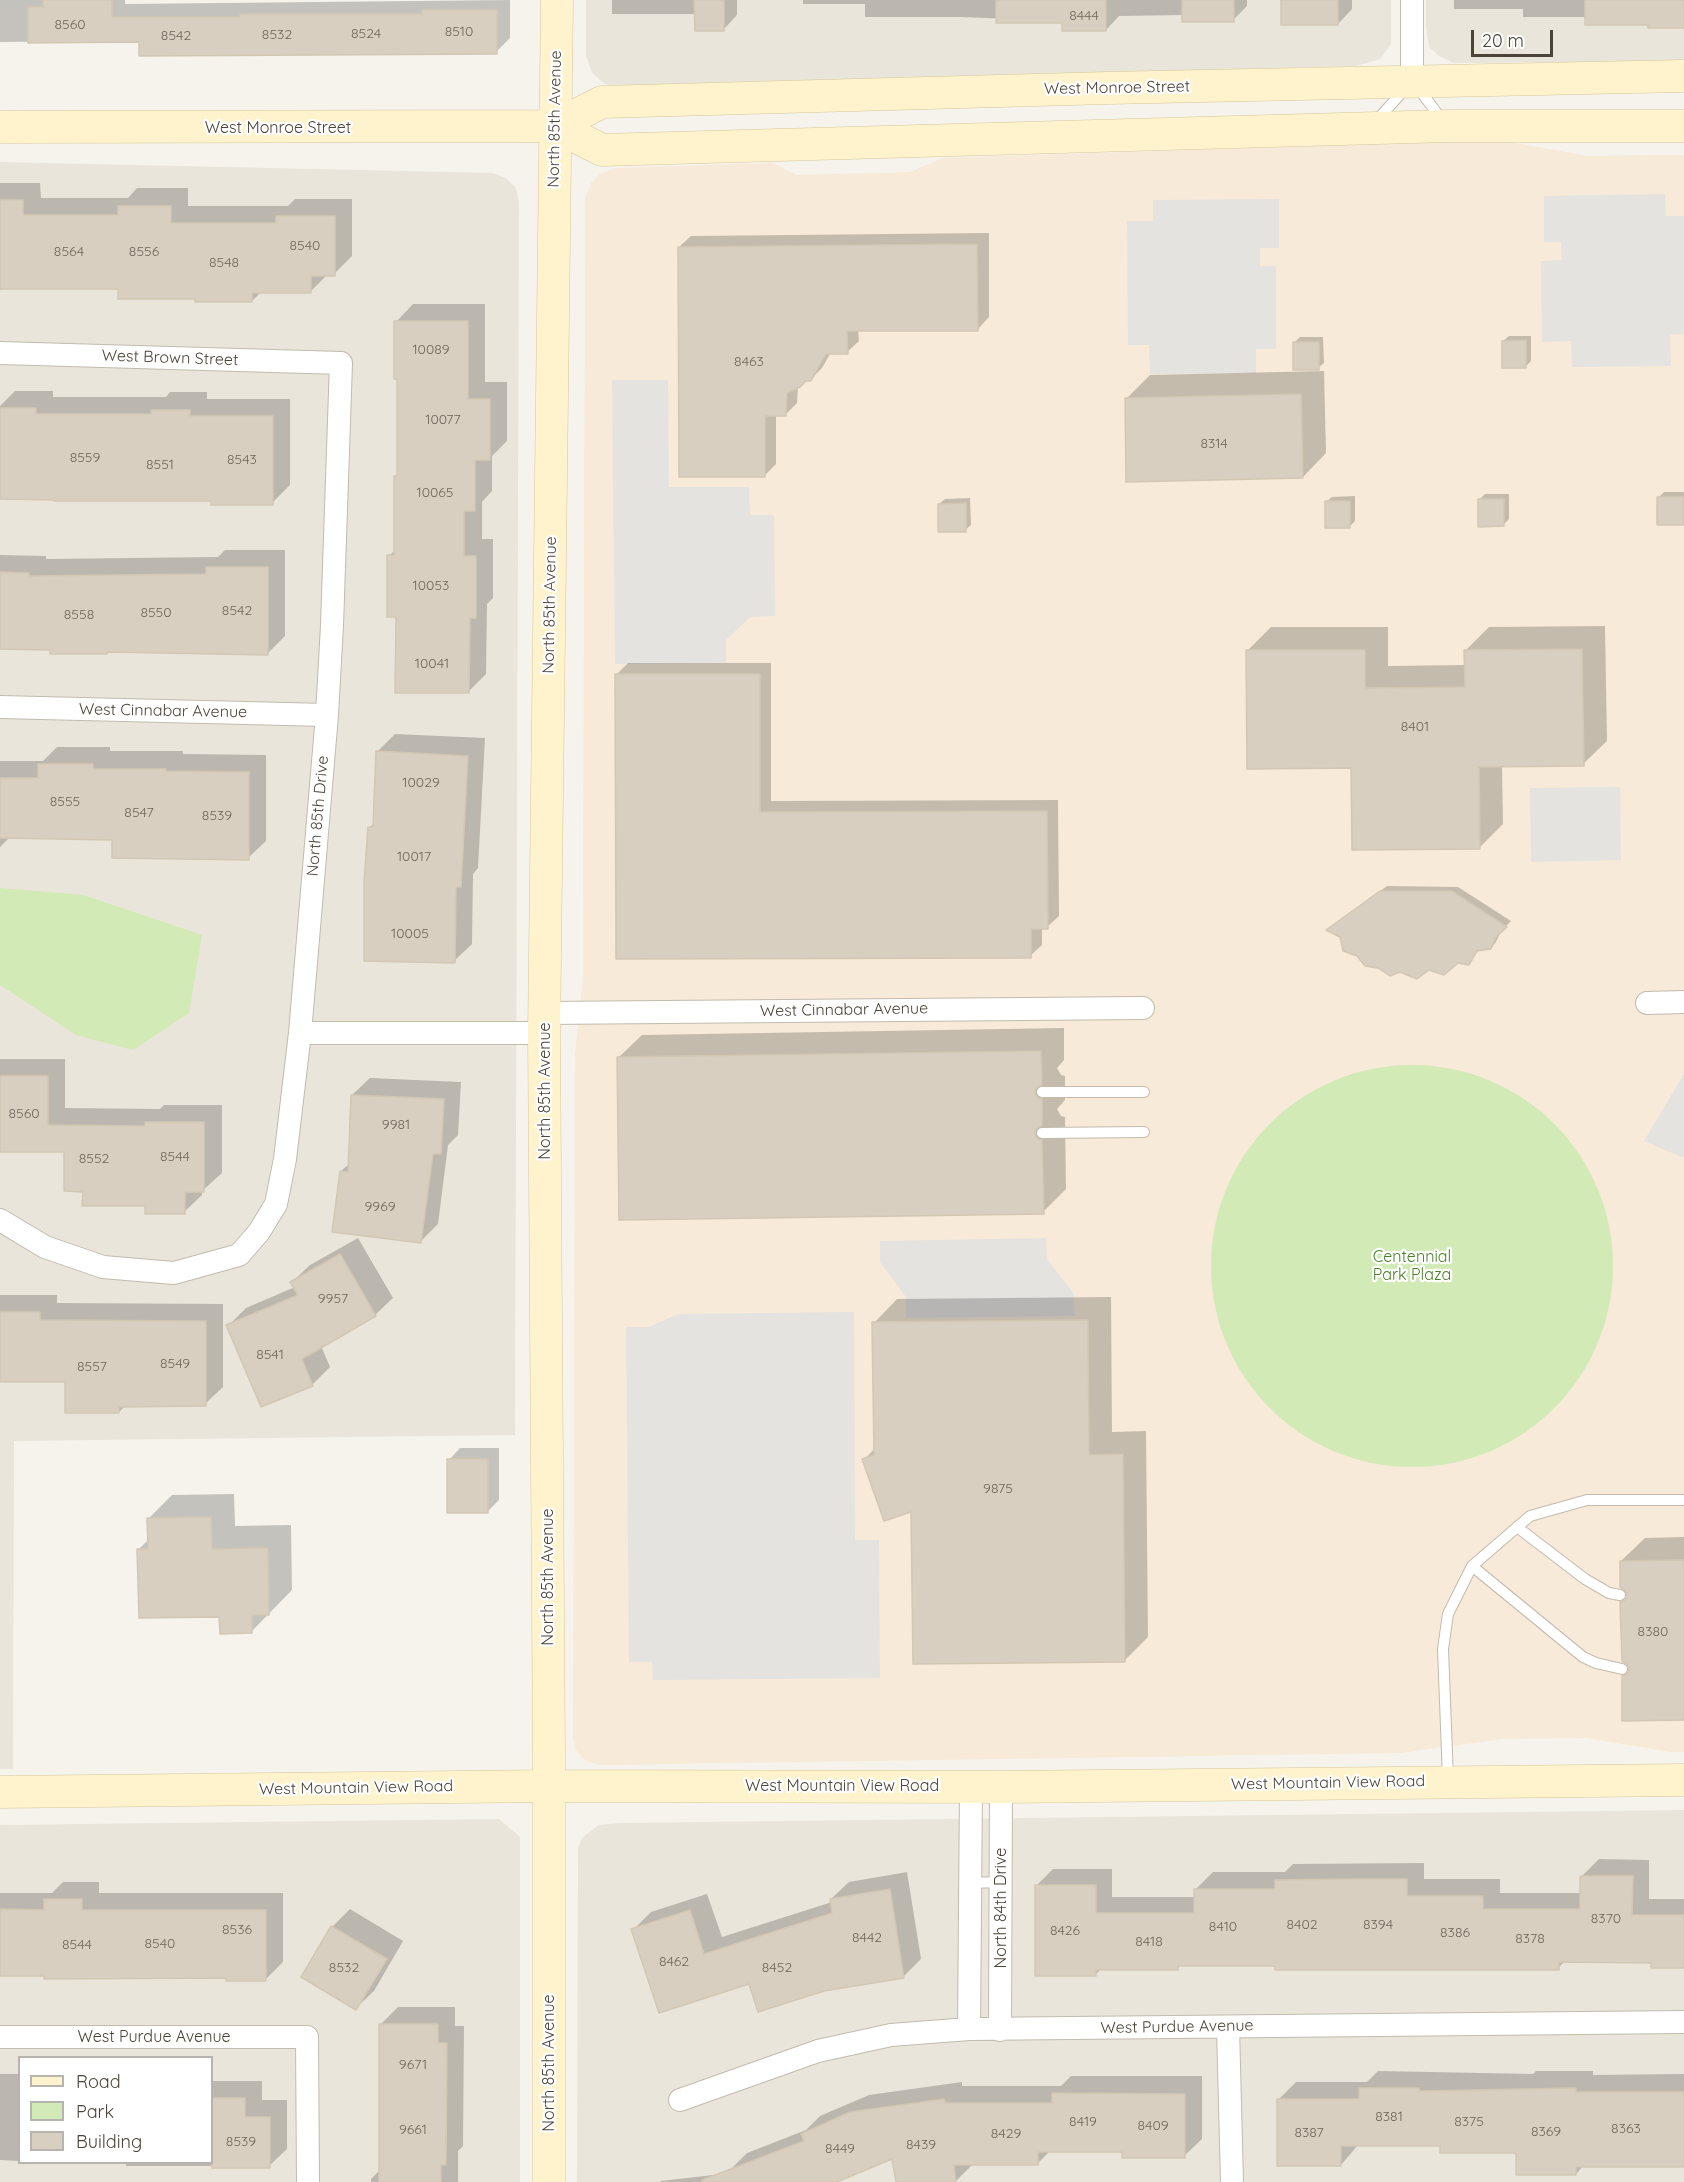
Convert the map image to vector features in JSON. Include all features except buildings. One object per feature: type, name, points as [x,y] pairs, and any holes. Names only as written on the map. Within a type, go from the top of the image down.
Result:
[{"type":"street","name":"North 85th Avenue","points":[[549,2182],[545,1023],[556,0]]},
{"type":"street","points":[[1412,0],[1413,81]]},
{"type":"street","name":"West Monroe Street","points":[[0,127],[555,126],[602,102],[857,94],[1684,76]]},
{"type":"street","points":[[1108,88],[1112,135]]},
{"type":"street","points":[[857,94],[858,142]]},
{"type":"street","name":"West Monroe Street","points":[[555,126],[602,150],[1447,126],[1684,126]]},
{"type":"street","name":"West Brown Street","points":[[0,353],[341,363]]},
{"type":"street","name":"North 85th Drive","points":[[0,1220],[45,1247],[103,1267],[174,1273],[239,1255],[259,1232],[276,1204],[285,1160],[300,1034],[327,715],[341,363]]},
{"type":"street","name":"West Cinnabar Avenue","points":[[0,707],[327,715]]},
{"type":"street","points":[[1647,1003],[1684,1002]]},
{"type":"street","name":"West Cinnabar Avenue","points":[[300,1034],[545,1023],[1143,1008]]},
{"type":"street","name":"West Mountain View Road","points":[[0,1792],[549,1786],[986,1786],[1684,1780]]},
{"type":"street","name":"North 84th Drive","points":[[986,1786],[1001,1882],[1000,2030]]},
{"type":"street","name":"North 84th Drive","points":[[969,2029],[970,1883],[986,1786]]},
{"type":"street","name":"West Purdue Avenue","points":[[680,2100],[818,2051],[891,2035],[969,2029],[1684,2022]]},
{"type":"street","points":[[1228,2027],[1232,2182]]},
{"type":"street","name":"West Purdue Avenue","points":[[0,2037],[307,2037],[308,2182]]},
{"type":"lane","points":[[1371,128],[1413,81],[1447,126]]},
{"type":"lane","points":[[1042,1092],[1144,1092]]},
{"type":"lane","points":[[1042,1133],[1144,1132]]},
{"type":"lane","points":[[1448,1782],[1443,1649],[1448,1614],[1472,1566],[1530,1516],[1587,1500],[1684,1500]]},
{"type":"lane","points":[[1517,1527],[1585,1579],[1609,1593],[1620,1595]]},
{"type":"lane","points":[[1472,1566],[1583,1656],[1596,1664],[1622,1670]]},
{"type":"lane","points":[[970,1883],[1001,1882]]},
{"type":"shaded area","points":[[586,0],[1391,0],[1391,44],[1380,59],[1356,66],[619,87],[605,84],[592,73],[586,56]]},
{"type":"shaded area","points":[[1426,0],[1684,0],[1684,61],[1454,63],[1439,56],[1429,47]]},
{"type":"shaded area","points":[[1498,140],[1588,156],[1684,155],[1684,1752],[1671,1752],[1586,1738],[1503,1739],[1400,1753],[600,1765],[589,1762],[582,1758],[576,1750],[573,1740],[575,1056],[583,975],[585,198],[591,183],[600,174],[616,168],[773,163],[796,175],[910,172],[943,158]]},
{"type":"shaded area","points":[[0,162],[494,173],[507,179],[516,188],[519,202],[515,1435],[14,1441],[13,1769],[0,1769]]},
{"type":"shaded area","points":[[1665,194],[1666,216],[1684,216],[1684,334],[1670,335],[1671,366],[1572,367],[1571,341],[1542,342],[1541,261],[1562,260],[1561,242],[1544,242],[1544,196]]},
{"type":"shaded area","points":[[1279,199],[1279,248],[1260,248],[1260,266],[1276,266],[1276,349],[1256,349],[1256,373],[1150,374],[1149,345],[1128,345],[1127,221],[1153,221],[1153,200]]},
{"type":"shaded area","points":[[612,380],[668,380],[669,487],[749,487],[750,515],[774,515],[775,616],[750,617],[726,640],[726,663],[615,664]]},
{"type":"shaded area","points":[[1620,787],[1621,860],[1531,862],[1530,788]]},
{"type":"shaded area","points":[[1684,1074],[1684,1158],[1644,1141]]},
{"type":"shaded area","points":[[1046,1238],[1047,1259],[1074,1294],[1075,1316],[906,1318],[906,1297],[880,1262],[880,1241]]},
{"type":"shaded area","points":[[854,1312],[855,1540],[879,1540],[880,1678],[653,1680],[652,1662],[629,1662],[626,1327],[649,1327],[678,1314]]},
{"type":"shaded area","points":[[1684,1810],[1684,2182],[577,2182],[578,1848],[582,1838],[599,1825]]},
{"type":"shaded area","points":[[499,1819],[520,1837],[520,2182],[0,2182],[0,1825]]},
{"type":"green space","points":[[0,888],[84,895],[202,935],[189,1013],[133,1050],[76,1035],[0,985]]},
{"type":"green space","name":"Centennial Park Plaza","points":[[1412,1065],[1451,1069],[1489,1080],[1524,1099],[1554,1124],[1579,1154],[1598,1189],[1609,1227],[1613,1266],[1609,1305],[1598,1343],[1579,1378],[1554,1408],[1524,1433],[1489,1452],[1451,1463],[1412,1467],[1373,1463],[1335,1452],[1300,1433],[1270,1408],[1245,1378],[1226,1343],[1215,1305],[1211,1266],[1215,1227],[1226,1189],[1245,1154],[1270,1124],[1300,1099],[1335,1080],[1373,1069]]}]
